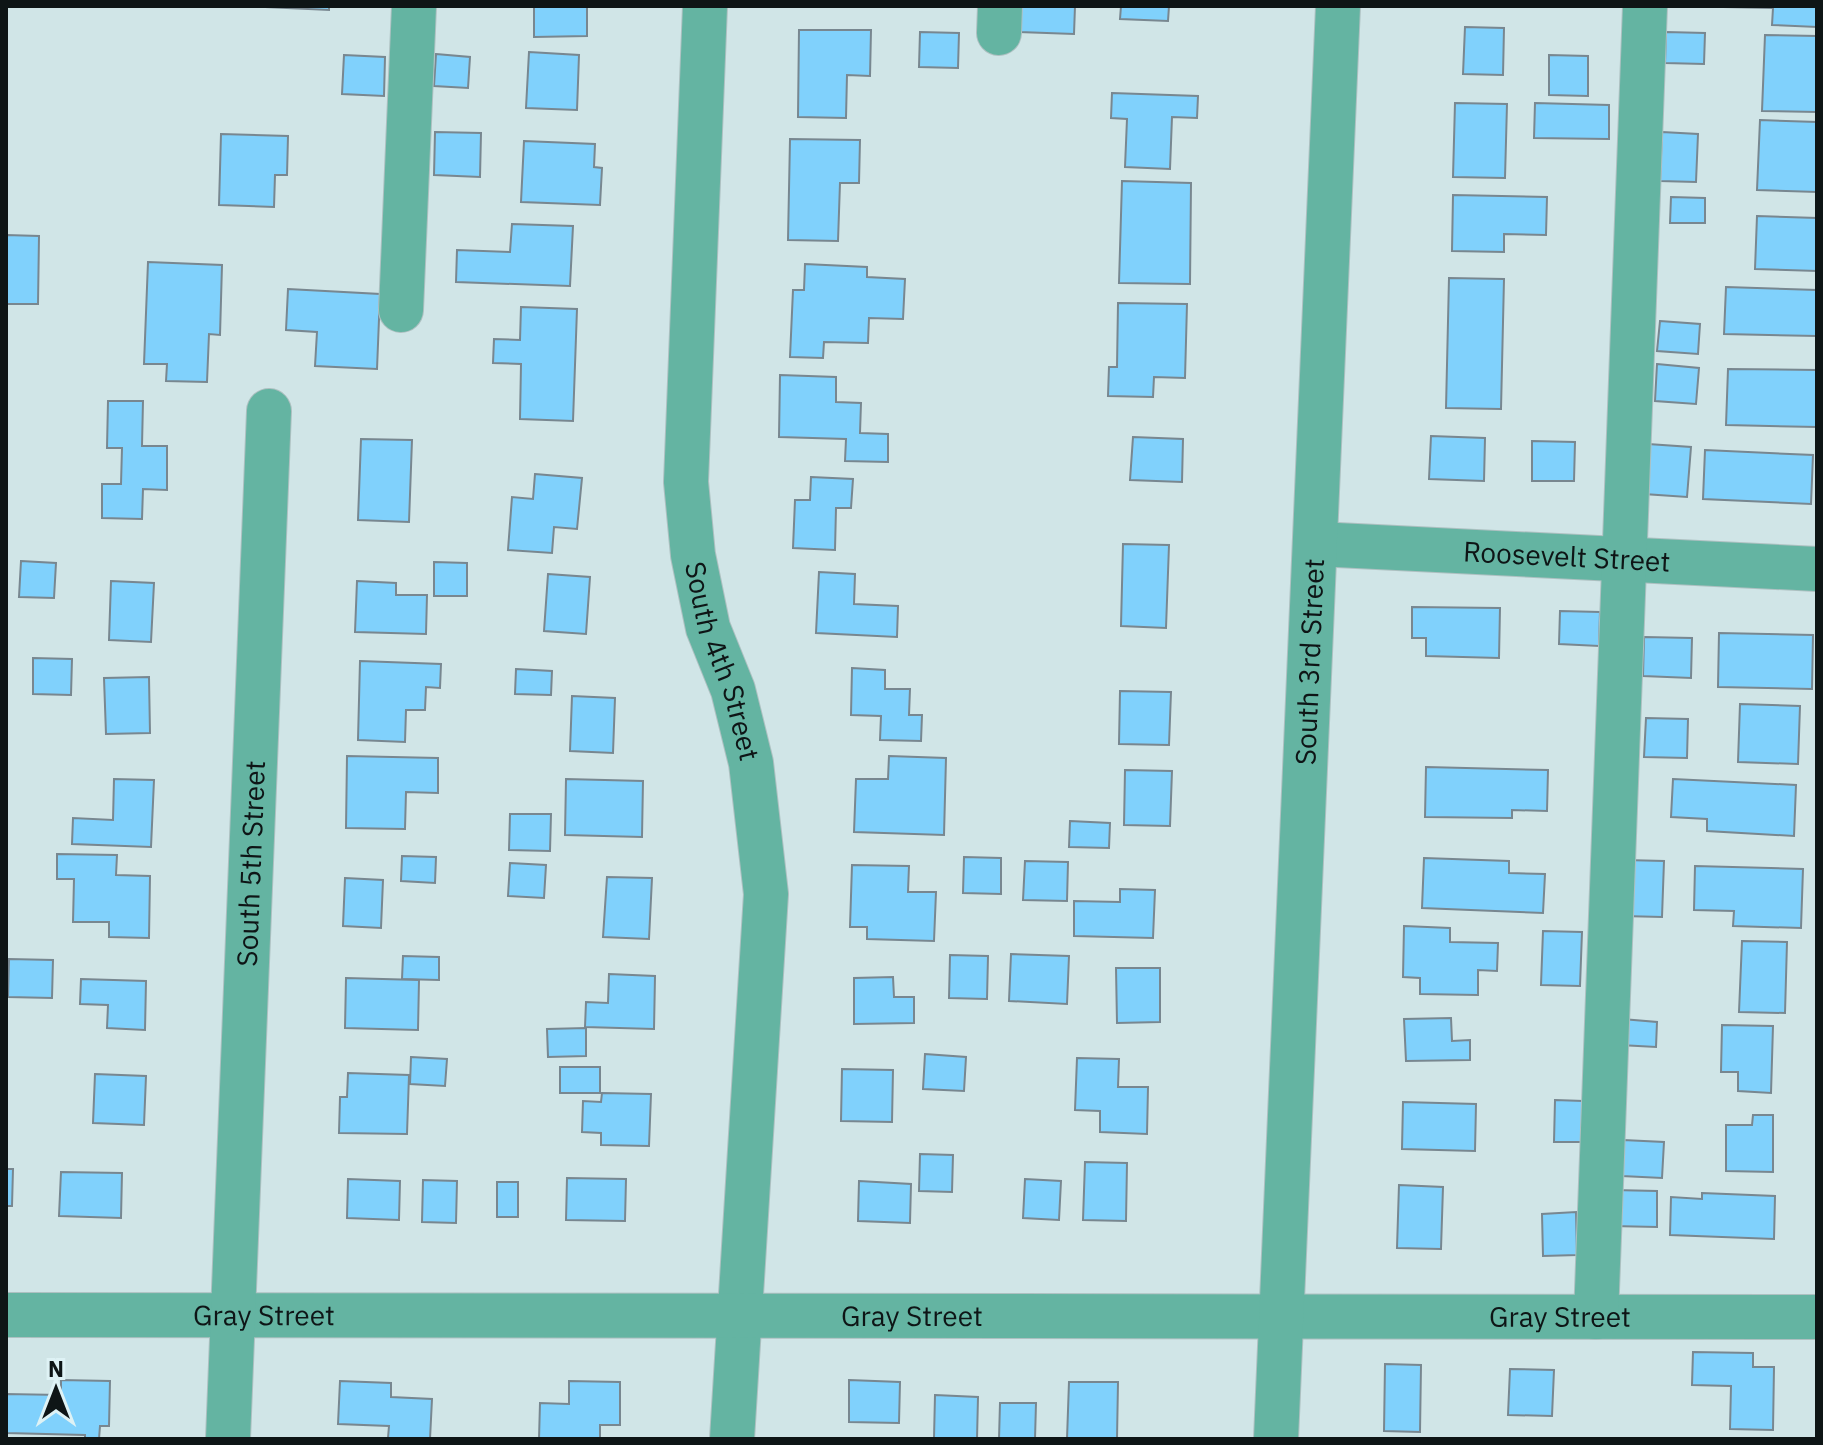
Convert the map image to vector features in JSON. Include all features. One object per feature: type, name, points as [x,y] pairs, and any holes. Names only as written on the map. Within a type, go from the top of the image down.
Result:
[{"type":"street","points":[[401,310],[414,6]]},
{"type":"street","name":"South 4th Street","points":[[705,6],[686,482],[693,555],[708,628],[733,690],[751,763],[766,894],[737,1316],[732,1439]]},
{"type":"street","name":"South 3rd Street","points":[[1276,1439],[1338,6]]},
{"type":"street","points":[[1596,1317],[1627,560],[1645,6]]},
{"type":"street","name":"South 5th Street","points":[[228,1439],[269,411]]},
{"type":"street","name":"Roosevelt Street","points":[[1317,544],[1817,569]]},
{"type":"street","name":"Gray Street","points":[[6,1315],[1817,1317]]},
{"type":"building","points":[[243,6],[329,6],[329,10]]},
{"type":"building","points":[[534,6],[587,6],[587,36],[534,37]]},
{"type":"building","points":[[1020,6],[1075,6],[1074,34],[1019,32]]},
{"type":"building","points":[[1121,6],[1169,6],[1168,21],[1120,19]]},
{"type":"building","points":[[1817,6],[1817,27],[1772,25],[1773,8],[1723,7]]},
{"type":"building","points":[[1465,27],[1504,28],[1503,75],[1463,74]]},
{"type":"building","points":[[799,30],[871,30],[870,76],[847,75],[846,118],[798,117]]},
{"type":"building","points":[[920,32],[959,33],[958,68],[919,67]]},
{"type":"building","points":[[1666,32],[1705,33],[1704,64],[1665,63]]},
{"type":"building","points":[[1765,35],[1817,36],[1817,112],[1762,111]]},
{"type":"building","points":[[529,52],[579,55],[577,110],[526,108]]},
{"type":"building","points":[[436,54],[470,57],[468,88],[434,86]]},
{"type":"building","points":[[344,55],[385,57],[384,96],[342,94]]},
{"type":"building","points":[[1549,55],[1588,56],[1588,96],[1549,95]]},
{"type":"building","points":[[1112,93],[1198,96],[1197,118],[1172,117],[1170,169],[1125,167],[1127,119],[1111,118]]},
{"type":"building","points":[[1455,103],[1507,104],[1505,178],[1453,177]]},
{"type":"building","points":[[1535,103],[1609,105],[1609,139],[1534,138]]},
{"type":"building","points":[[1760,120],[1817,122],[1817,192],[1757,190]]},
{"type":"building","points":[[435,132],[481,133],[480,177],[434,175]]},
{"type":"building","points":[[1662,132],[1698,134],[1696,182],[1660,181]]},
{"type":"building","points":[[221,134],[288,136],[287,175],[275,175],[274,207],[219,205]]},
{"type":"building","points":[[790,139],[860,140],[859,183],[840,183],[838,241],[788,240]]},
{"type":"building","points":[[524,141],[595,144],[594,167],[602,168],[600,205],[521,202]]},
{"type":"building","points":[[1122,181],[1191,183],[1190,284],[1119,283]]},
{"type":"building","points":[[1453,195],[1547,197],[1546,235],[1504,234],[1504,252],[1452,251]]},
{"type":"building","points":[[1671,197],[1705,198],[1705,223],[1670,223]]},
{"type":"building","points":[[1757,216],[1817,218],[1817,271],[1755,269]]},
{"type":"building","points":[[512,224],[573,226],[570,286],[456,282],[457,250],[510,252]]},
{"type":"building","points":[[6,235],[39,236],[38,304],[6,304]]},
{"type":"building","points":[[148,262],[222,265],[220,335],[209,334],[207,382],[166,381],[167,364],[144,364]]},
{"type":"building","points":[[805,264],[867,267],[867,277],[905,279],[903,319],[869,318],[868,343],[824,342],[823,358],[790,357],[793,290],[804,290]]},
{"type":"building","points":[[1449,278],[1504,279],[1501,409],[1446,408]]},
{"type":"building","points":[[1726,287],[1817,290],[1817,336],[1724,334]]},
{"type":"building","points":[[288,289],[380,294],[377,369],[315,366],[317,332],[286,330]]},
{"type":"building","points":[[1118,303],[1187,304],[1185,378],[1154,377],[1153,397],[1108,396],[1109,367],[1117,367]]},
{"type":"building","points":[[521,307],[577,309],[573,421],[520,419],[521,364],[493,363],[494,339],[520,340]]},
{"type":"building","points":[[1660,321],[1700,324],[1698,354],[1657,351]]},
{"type":"building","points":[[1657,364],[1699,368],[1696,404],[1655,401]]},
{"type":"building","points":[[1728,369],[1817,370],[1817,427],[1726,425]]},
{"type":"building","points":[[780,375],[836,377],[836,402],[861,403],[860,433],[888,434],[888,462],[845,461],[846,439],[779,437]]},
{"type":"building","points":[[108,401],[143,401],[142,446],[167,446],[167,490],[143,489],[142,519],[102,518],[102,484],[121,484],[122,448],[107,448]]},
{"type":"building","points":[[1431,436],[1485,438],[1484,481],[1429,479]]},
{"type":"building","points":[[1133,437],[1183,439],[1182,482],[1130,480]]},
{"type":"building","points":[[361,439],[412,440],[409,522],[358,520]]},
{"type":"building","points":[[1532,441],[1575,442],[1574,481],[1532,481]]},
{"type":"building","points":[[1648,444],[1691,447],[1687,497],[1644,494]]},
{"type":"building","points":[[1705,450],[1813,455],[1811,504],[1703,499]]},
{"type":"building","points":[[535,474],[582,478],[577,529],[554,527],[552,553],[508,550],[512,497],[533,499]]},
{"type":"building","points":[[811,477],[853,479],[851,508],[836,508],[835,550],[793,548],[795,500],[810,500]]},
{"type":"building","points":[[1123,544],[1169,545],[1166,628],[1121,626]]},
{"type":"building","points":[[21,561],[56,563],[54,598],[19,597]]},
{"type":"building","points":[[434,562],[467,563],[467,596],[434,596]]},
{"type":"building","points":[[819,572],[855,574],[854,604],[898,606],[897,637],[816,633]]},
{"type":"building","points":[[548,574],[590,577],[586,634],[544,631]]},
{"type":"building","points":[[111,581],[154,583],[151,642],[109,640]]},
{"type":"building","points":[[357,581],[396,583],[396,595],[427,595],[426,634],[355,632]]},
{"type":"building","points":[[1412,607],[1500,608],[1499,658],[1426,656],[1426,638],[1412,638]]},
{"type":"building","points":[[1560,611],[1600,612],[1599,646],[1559,644]]},
{"type":"building","points":[[1719,633],[1813,635],[1812,689],[1718,687]]},
{"type":"building","points":[[1644,637],[1692,638],[1691,678],[1643,676]]},
{"type":"building","points":[[33,658],[72,659],[71,695],[33,694]]},
{"type":"building","points":[[360,661],[441,664],[440,688],[426,687],[425,710],[406,710],[405,742],[358,740]]},
{"type":"building","points":[[852,668],[885,670],[885,689],[910,689],[909,715],[922,715],[921,741],[880,740],[881,716],[851,715]]},
{"type":"building","points":[[516,669],[552,671],[551,695],[515,694]]},
{"type":"building","points":[[149,677],[150,733],[106,734],[104,678]]},
{"type":"building","points":[[1120,691],[1171,692],[1169,745],[1119,744]]},
{"type":"building","points":[[572,696],[615,698],[613,753],[570,751]]},
{"type":"building","points":[[1740,704],[1800,706],[1798,764],[1738,762]]},
{"type":"building","points":[[1646,718],[1688,719],[1687,758],[1644,757]]},
{"type":"building","points":[[347,756],[438,758],[438,793],[406,792],[405,829],[346,828]]},
{"type":"building","points":[[889,756],[946,758],[944,835],[854,832],[856,779],[888,779]]},
{"type":"building","points":[[1426,767],[1548,770],[1547,811],[1512,810],[1512,818],[1425,817]]},
{"type":"building","points":[[1125,770],[1172,771],[1170,826],[1124,825]]},
{"type":"building","points":[[114,779],[154,780],[151,847],[72,844],[73,818],[113,820]]},
{"type":"building","points":[[566,779],[643,781],[642,837],[565,835]]},
{"type":"building","points":[[1673,779],[1796,785],[1794,836],[1707,831],[1707,819],[1671,817]]},
{"type":"building","points":[[510,814],[551,814],[550,851],[509,850]]},
{"type":"building","points":[[1070,821],[1110,823],[1109,848],[1069,847]]},
{"type":"building","points":[[57,854],[117,855],[116,875],[150,876],[149,938],[109,937],[109,922],[73,922],[74,879],[57,879]]},
{"type":"building","points":[[402,856],[436,857],[435,883],[401,881]]},
{"type":"building","points":[[964,857],[1001,858],[1001,894],[963,893]]},
{"type":"building","points":[[1424,858],[1509,861],[1509,873],[1545,874],[1543,913],[1422,908]]},
{"type":"building","points":[[1625,860],[1664,861],[1662,917],[1623,916]]},
{"type":"building","points":[[1025,861],[1068,862],[1067,901],[1023,900]]},
{"type":"building","points":[[510,863],[546,865],[544,898],[508,896]]},
{"type":"building","points":[[852,865],[909,866],[908,892],[936,892],[934,941],[867,939],[867,927],[850,927]]},
{"type":"building","points":[[1695,866],[1803,869],[1801,928],[1733,926],[1734,911],[1694,910]]},
{"type":"building","points":[[607,877],[652,878],[649,939],[603,937]]},
{"type":"building","points":[[345,878],[383,880],[381,928],[343,926]]},
{"type":"building","points":[[1120,889],[1155,890],[1153,938],[1074,936],[1074,901],[1120,902]]},
{"type":"building","points":[[1404,926],[1450,928],[1450,942],[1498,943],[1497,971],[1478,970],[1478,995],[1420,994],[1420,978],[1403,977]]},
{"type":"building","points":[[1543,931],[1582,932],[1580,986],[1541,985]]},
{"type":"building","points":[[1742,941],[1787,942],[1785,1013],[1739,1012]]},
{"type":"building","points":[[1011,954],[1069,956],[1067,1004],[1009,1001]]},
{"type":"building","points":[[950,955],[988,956],[987,999],[949,998]]},
{"type":"building","points":[[403,956],[439,957],[439,980],[402,979]]},
{"type":"building","points":[[9,959],[53,960],[52,998],[8,997]]},
{"type":"building","points":[[1116,968],[1160,968],[1160,1022],[1117,1023]]},
{"type":"building","points":[[609,974],[655,976],[654,1029],[585,1027],[586,1002],[608,1003]]},
{"type":"building","points":[[893,977],[894,997],[914,997],[914,1023],[854,1024],[854,978]]},
{"type":"building","points":[[346,978],[419,980],[418,1030],[345,1028]]},
{"type":"building","points":[[81,979],[146,981],[145,1030],[107,1028],[108,1005],[80,1004]]},
{"type":"building","points":[[1451,1018],[1452,1041],[1470,1040],[1470,1060],[1406,1061],[1404,1019]]},
{"type":"building","points":[[1622,1019],[1657,1022],[1656,1047],[1620,1045]]},
{"type":"building","points":[[1722,1025],[1773,1026],[1771,1093],[1738,1091],[1738,1072],[1721,1072]]},
{"type":"building","points":[[586,1028],[586,1056],[548,1057],[547,1029]]},
{"type":"building","points":[[925,1054],[966,1057],[964,1091],[923,1089]]},
{"type":"building","points":[[411,1057],[447,1059],[445,1086],[410,1084]]},
{"type":"building","points":[[1077,1058],[1119,1059],[1118,1087],[1148,1087],[1147,1134],[1100,1132],[1100,1111],[1075,1110]]},
{"type":"building","points":[[560,1067],[600,1067],[600,1093],[560,1093]]},
{"type":"building","points":[[842,1069],[893,1070],[892,1122],[841,1121]]},
{"type":"building","points":[[348,1073],[409,1075],[407,1134],[339,1133],[340,1097],[347,1097]]},
{"type":"building","points":[[95,1074],[146,1076],[144,1125],[93,1123]]},
{"type":"building","points":[[602,1093],[651,1094],[649,1146],[601,1145],[601,1133],[582,1132],[583,1101],[601,1102]]},
{"type":"building","points":[[1555,1100],[1583,1101],[1581,1142],[1554,1142]]},
{"type":"building","points":[[1403,1102],[1476,1104],[1475,1151],[1402,1149]]},
{"type":"building","points":[[1753,1115],[1773,1115],[1773,1172],[1726,1171],[1726,1125],[1752,1125]]},
{"type":"building","points":[[1623,1140],[1664,1142],[1662,1178],[1622,1176]]},
{"type":"building","points":[[920,1154],[953,1155],[952,1192],[919,1191]]},
{"type":"building","points":[[1085,1162],[1127,1163],[1126,1221],[1083,1220]]},
{"type":"building","points":[[6,1169],[13,1169],[12,1206],[6,1206]]},
{"type":"building","points":[[61,1172],[122,1173],[121,1218],[59,1216]]},
{"type":"building","points":[[567,1178],[626,1179],[625,1221],[566,1220]]},
{"type":"building","points":[[348,1179],[400,1181],[399,1220],[347,1218]]},
{"type":"building","points":[[1025,1179],[1061,1181],[1059,1220],[1023,1218]]},
{"type":"building","points":[[423,1180],[457,1181],[456,1223],[422,1222]]},
{"type":"building","points":[[859,1181],[911,1184],[910,1223],[858,1221]]},
{"type":"building","points":[[497,1182],[518,1182],[518,1217],[497,1217]]},
{"type":"building","points":[[1399,1185],[1443,1187],[1441,1249],[1397,1248]]},
{"type":"building","points":[[1613,1190],[1657,1191],[1657,1227],[1612,1226]]},
{"type":"building","points":[[1702,1193],[1775,1196],[1774,1239],[1670,1235],[1671,1197],[1702,1199]]},
{"type":"building","points":[[1576,1212],[1577,1255],[1543,1256],[1542,1214]]},
{"type":"building","points":[[1693,1352],[1753,1353],[1753,1367],[1774,1367],[1773,1430],[1730,1429],[1731,1386],[1692,1385]]},
{"type":"building","points":[[1385,1364],[1421,1365],[1420,1432],[1384,1431]]},
{"type":"building","points":[[1510,1369],[1554,1370],[1552,1416],[1508,1415]]},
{"type":"building","points":[[61,1380],[110,1381],[109,1426],[100,1426],[99,1439],[85,1439],[85,1435],[6,1433],[6,1394],[61,1395]]},
{"type":"building","points":[[849,1380],[900,1382],[899,1423],[849,1422]]},
{"type":"building","points":[[340,1381],[391,1383],[391,1397],[432,1399],[430,1439],[388,1438],[389,1426],[338,1424]]},
{"type":"building","points":[[569,1381],[620,1382],[620,1425],[600,1425],[600,1439],[539,1439],[540,1403],[569,1404]]},
{"type":"building","points":[[1069,1382],[1118,1382],[1117,1439],[1067,1439]]},
{"type":"building","points":[[935,1395],[978,1397],[977,1439],[934,1438]]},
{"type":"building","points":[[1000,1403],[1036,1403],[1035,1439],[999,1439]]}]
